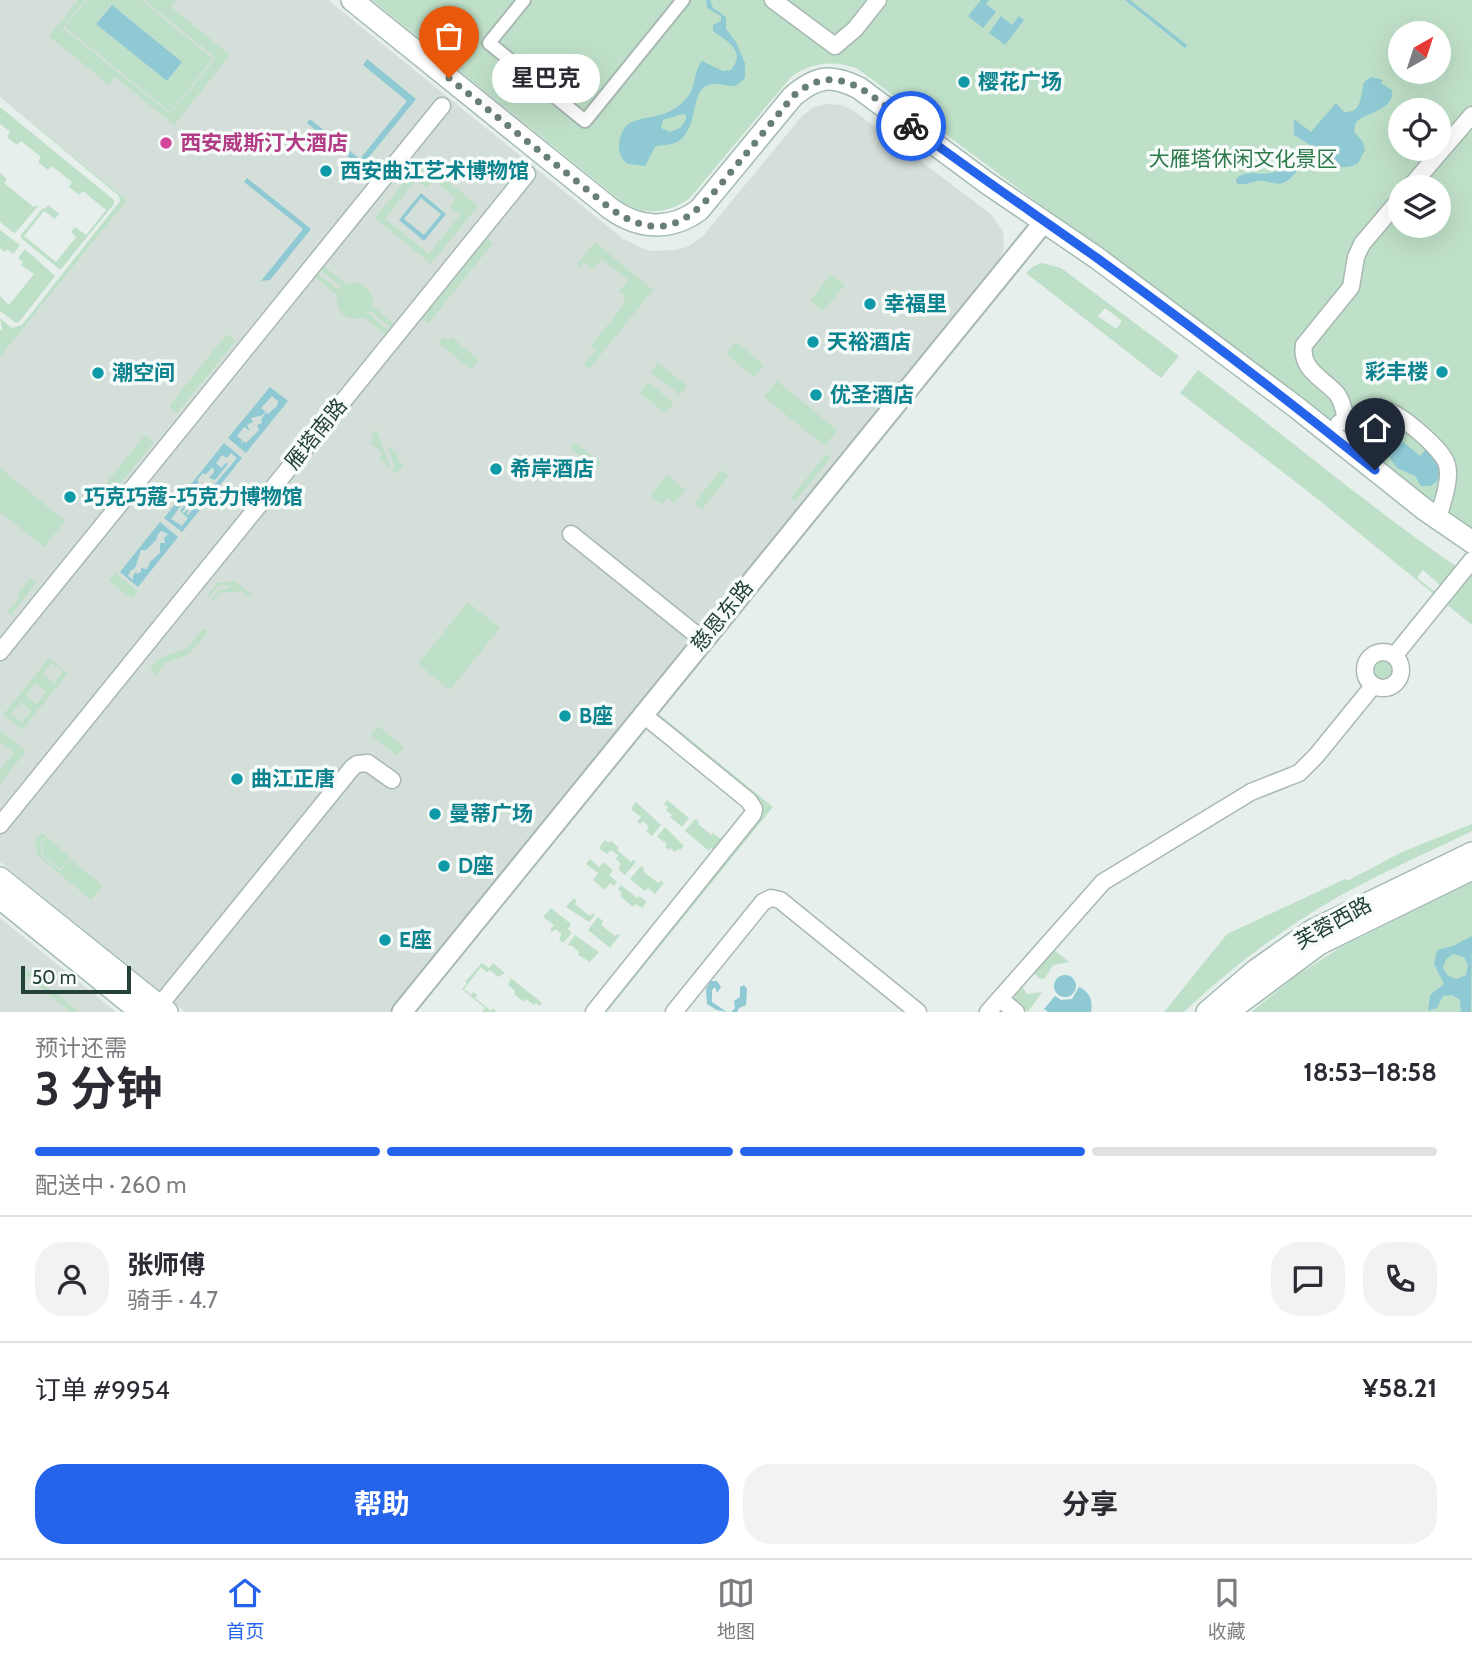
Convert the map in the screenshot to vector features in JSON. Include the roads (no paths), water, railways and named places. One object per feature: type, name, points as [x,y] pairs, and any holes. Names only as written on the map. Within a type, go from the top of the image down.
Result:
[{"type":"main road","points":[[352,0],[611,209],[634,222],[648,225],[669,225],[699,210],[793,96],[807,84],[824,79],[842,80],[859,88],[987,183],[1097,258],[1324,429],[1438,519],[1472,542]]},
{"type":"main road","name":"芙蓉西路","points":[[1207,1012],[1256,970],[1313,930],[1472,853]]},
{"type":"main road","name":"芙蓉西路","points":[[1228,1012],[1319,944],[1472,869]]},
{"type":"main road","points":[[0,878],[156,1010]]},
{"type":"main road","points":[[0,898],[156,1010]]},
{"type":"street","points":[[524,0],[489,43],[585,121],[683,0]]},
{"type":"street","points":[[773,0],[835,46],[855,29],[878,0]]},
{"type":"street","points":[[0,652],[442,106]]},
{"type":"street","points":[[1420,175],[1472,115]]},
{"type":"street","name":"雁塔南路","points":[[0,825],[527,174]]},
{"type":"street","points":[[1346,420],[1340,398],[1306,364],[1304,345],[1351,287],[1356,257],[1362,244],[1388,213]]},
{"type":"street","name":"慈恩东路","points":[[402,1012],[1044,222]]},
{"type":"street","points":[[1324,429],[1372,410],[1388,410],[1401,418],[1446,459],[1448,469],[1438,519]]},
{"type":"street","points":[[571,534],[703,640]]},
{"type":"street","points":[[1395,655],[1472,560]]},
{"type":"street","points":[[1381,651],[1395,655],[1402,669],[1398,682],[1385,688],[1373,686],[1365,672],[1369,658],[1381,651]]},
{"type":"street","points":[[988,1012],[1103,882],[1251,792],[1301,772],[1373,686]]},
{"type":"street","points":[[594,1012],[753,814],[749,801],[642,714]]},
{"type":"street","points":[[156,1010],[352,768],[357,764],[368,763],[391,780]]},
{"type":"street","points":[[674,1012],[763,902],[771,898],[780,900],[918,1012]]},
{"type":"street","points":[[1000,999],[1016,1012]]},
{"type":"water","points":[[706,0],[710,0],[713,8],[726,17],[726,29],[736,42],[745,63],[745,78],[736,86],[711,84],[702,89],[689,129],[684,136],[677,142],[655,147],[645,166],[628,164],[621,156],[619,146],[624,129],[629,124],[666,113],[680,104],[689,95],[702,61],[723,71],[731,70],[735,63],[737,57],[733,47],[713,31],[713,25],[721,21],[721,16],[707,8]],"holes":[[[686,115],[680,128],[670,132],[661,128],[663,120]]]},
{"type":"water","points":[[981,0],[989,0],[986,4],[996,12],[983,28],[968,16]]},
{"type":"water","points":[[1125,0],[1130,0],[1187,45],[1185,48]]},
{"type":"water","points":[[112,5],[182,62],[167,81],[96,24]]},
{"type":"water","points":[[1001,16],[1012,25],[1019,16],[1024,20],[1005,45],[989,33]]},
{"type":"water","points":[[367,59],[416,99],[361,167],[307,123],[310,119],[360,159],[407,101],[363,65]]},
{"type":"water","points":[[1371,77],[1383,80],[1381,83],[1392,90],[1392,96],[1388,98],[1385,106],[1356,122],[1354,132],[1363,142],[1365,150],[1358,163],[1340,167],[1311,163],[1282,183],[1261,181],[1237,184],[1236,179],[1245,174],[1275,172],[1280,155],[1284,152],[1303,155],[1311,153],[1313,147],[1294,135],[1294,119],[1311,132],[1336,103],[1344,112],[1355,110],[1360,103],[1364,82]]},
{"type":"water","points":[[247,178],[311,229],[270,280],[261,281],[303,229],[244,182]]},
{"type":"water","points":[[421,193],[446,214],[424,241],[399,220]],"holes":[[[421,198],[441,214],[424,235],[404,219]]]},
{"type":"water","points":[[270,387],[288,401],[246,453],[228,438]],"holes":[[[272,396],[278,401],[277,406],[268,414],[266,412],[262,423],[257,425],[259,430],[241,445],[242,440],[237,436],[244,427],[250,431],[247,425],[253,422],[251,418],[263,415],[265,411],[261,408]]]},
{"type":"water","points":[[1385,415],[1402,426],[1395,435],[1420,456],[1427,448],[1439,459],[1442,477],[1431,486],[1421,486],[1415,476],[1397,468],[1387,454],[1376,450],[1370,437],[1361,434],[1359,422]]},
{"type":"water","points":[[224,443],[242,458],[182,532],[164,518]],"holes":[[[231,453],[237,458],[207,493],[202,484],[198,488],[206,495],[201,501],[193,494],[190,498],[192,500],[195,497],[198,503],[188,515],[188,509],[182,512],[186,507],[180,511],[188,518],[182,526],[171,519],[182,504],[180,502],[199,482],[197,480],[203,473],[205,475],[213,467],[214,472],[209,478],[215,480],[228,464],[221,468],[216,463],[222,455],[227,458]]]},
{"type":"water","points":[[160,522],[178,537],[138,587],[120,572]],"holes":[[[159,530],[168,534],[164,538],[165,543],[160,543],[160,553],[147,569],[141,568],[141,572],[136,574],[137,570],[133,580],[128,576],[135,568],[141,550],[146,550],[156,540],[161,532]]]},
{"type":"water","points":[[1472,936],[1471,1012],[1461,1012],[1460,1000],[1452,995],[1443,996],[1437,1008],[1428,1011],[1430,995],[1444,984],[1434,964],[1437,950],[1453,946]],"holes":[[[1454,954],[1464,957],[1468,965],[1466,975],[1457,979],[1448,976],[1443,968],[1446,959]]]},
{"type":"water","points":[[1061,975],[1069,975],[1076,982],[1076,990],[1069,997],[1061,997],[1054,990],[1054,982]]},
{"type":"water","points":[[711,981],[717,981],[721,987],[717,993],[715,987],[712,990],[712,1002],[727,1012],[707,1004],[706,989]]},
{"type":"water","points":[[744,985],[747,989],[746,1005],[737,1012],[731,1012],[735,1008],[734,1001],[740,997],[740,987]]},
{"type":"water","points":[[1079,987],[1090,997],[1091,1012],[1048,1012],[1044,1009],[1055,996],[1061,1000],[1072,999]]},
{"type":"place","name":"星巴克","points":[[449,78]]},
{"type":"place","name":"樱花广场","points":[[964,82]]},
{"type":"place","name":"西安威斯汀大酒店","points":[[166,143]]},
{"type":"place","name":"西安曲江艺术博物馆","points":[[326,171]]},
{"type":"place","name":"幸福里","points":[[870,304]]},
{"type":"place","name":"天裕酒店","points":[[813,342]]},
{"type":"place","name":"彩丰楼","points":[[1442,372]]},
{"type":"place","name":"潮空间","points":[[98,373]]},
{"type":"place","name":"优圣酒店","points":[[816,395]]},
{"type":"place","name":"希岸酒店","points":[[496,469]]},
{"type":"place","name":"巧克巧蔻-巧克力博物馆","points":[[70,497]]},
{"type":"place","name":"B座","points":[[565,716]]},
{"type":"place","name":"曲江正唐","points":[[237,779]]},
{"type":"place","name":"曼蒂广场","points":[[435,814]]},
{"type":"place","name":"D座","points":[[444,866]]},
{"type":"place","name":"E座","points":[[385,940]]},
{"type":"park label","name":"大雁塔休闲文化景区","points":[[1243,159]]}]
